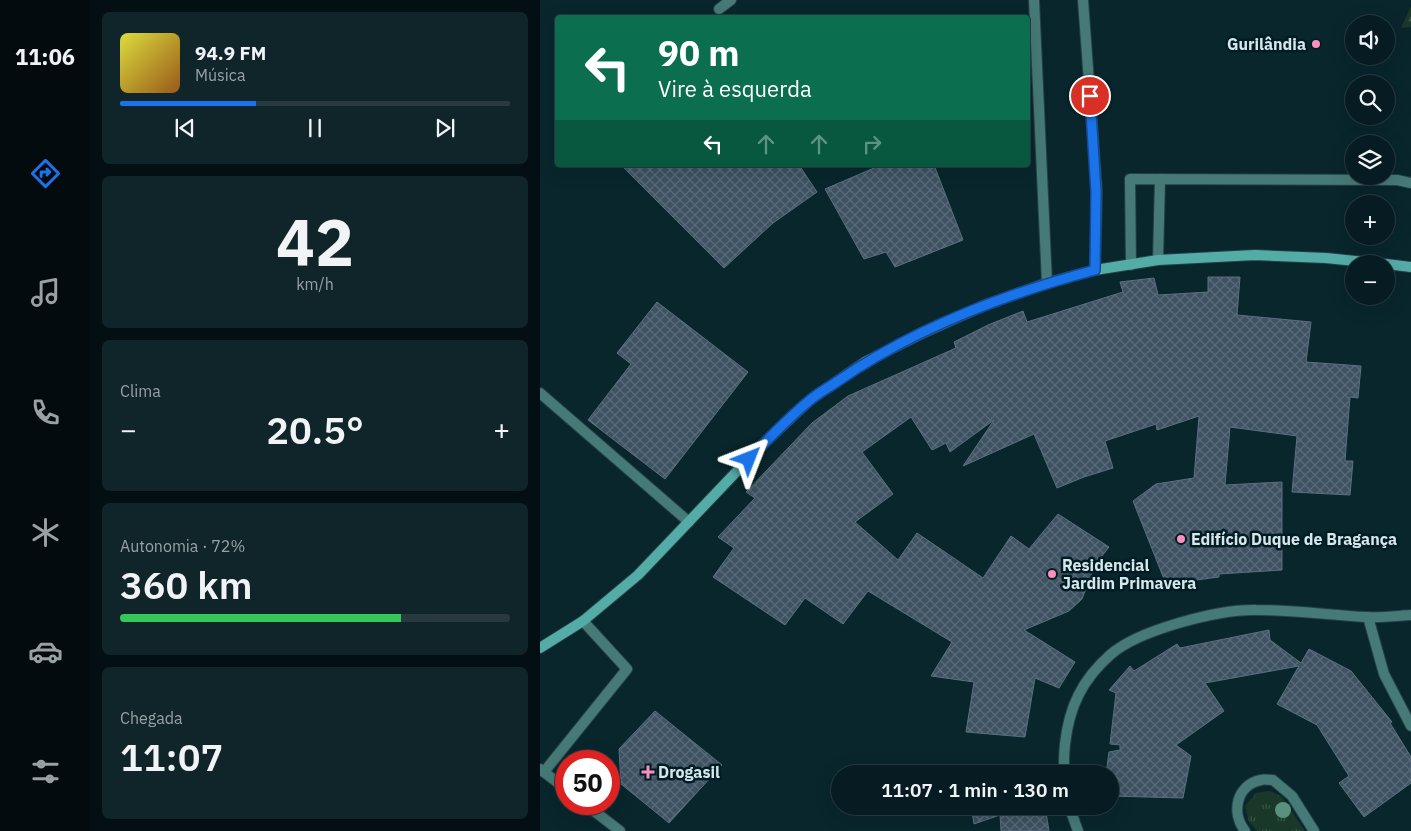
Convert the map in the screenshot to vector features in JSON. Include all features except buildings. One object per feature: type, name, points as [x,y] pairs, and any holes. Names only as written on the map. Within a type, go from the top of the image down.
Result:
[{"type":"main road","points":[[540,648],[583,621],[638,574],[761,446],[810,400],[865,362],[923,332],[985,305],[1047,283],[1095,270],[1158,260],[1255,255],[1345,260]]},
{"type":"main road","points":[[1395,265],[1411,267]]},
{"type":"street","points":[[719,9],[732,0]]},
{"type":"street","points":[[1034,0],[1047,283]]},
{"type":"street","points":[[1083,0],[1096,192],[1095,270]]},
{"type":"street","points":[[1131,265],[1130,179],[1397,180],[1411,183]]},
{"type":"street","points":[[1158,260],[1160,179]]},
{"type":"street","points":[[540,393],[689,522]]},
{"type":"street","points":[[1063,765],[1067,725],[1074,703],[1087,680],[1111,654],[1135,640],[1174,623],[1213,615],[1255,610],[1368,617],[1411,615]]},
{"type":"street","points":[[1368,617],[1384,674],[1411,726]]},
{"type":"street","points":[[555,780],[542,770],[627,669],[583,621]]},
{"type":"street","points":[[1246,831],[1241,826],[1236,812],[1238,797],[1248,786],[1260,780],[1273,780],[1292,796],[1314,831]]},
{"type":"street","points":[[599,815],[620,831]]},
{"type":"street","points":[[1073,815],[1078,831]]},
{"type":"green space","points":[[1411,6],[1411,27],[1401,28]]},
{"type":"green space","points":[[1270,791],[1282,797],[1305,831],[1257,831],[1249,822],[1245,806],[1256,793]]},
{"type":"place","name":"Gurilândia","points":[[1316,44]]},
{"type":"place","name":"Edifício Duque de Bragança","points":[[1181,539]]},
{"type":"place","name":"Residencial Jardim Primavera","points":[[1052,574]]},
{"type":"place","name":"Drogasil","points":[[648,772]]},
{"type":"route","points":[[749,459],[810,400],[865,362],[923,332],[985,305],[1047,283],[1095,270],[1096,192],[1090,96]]}]
